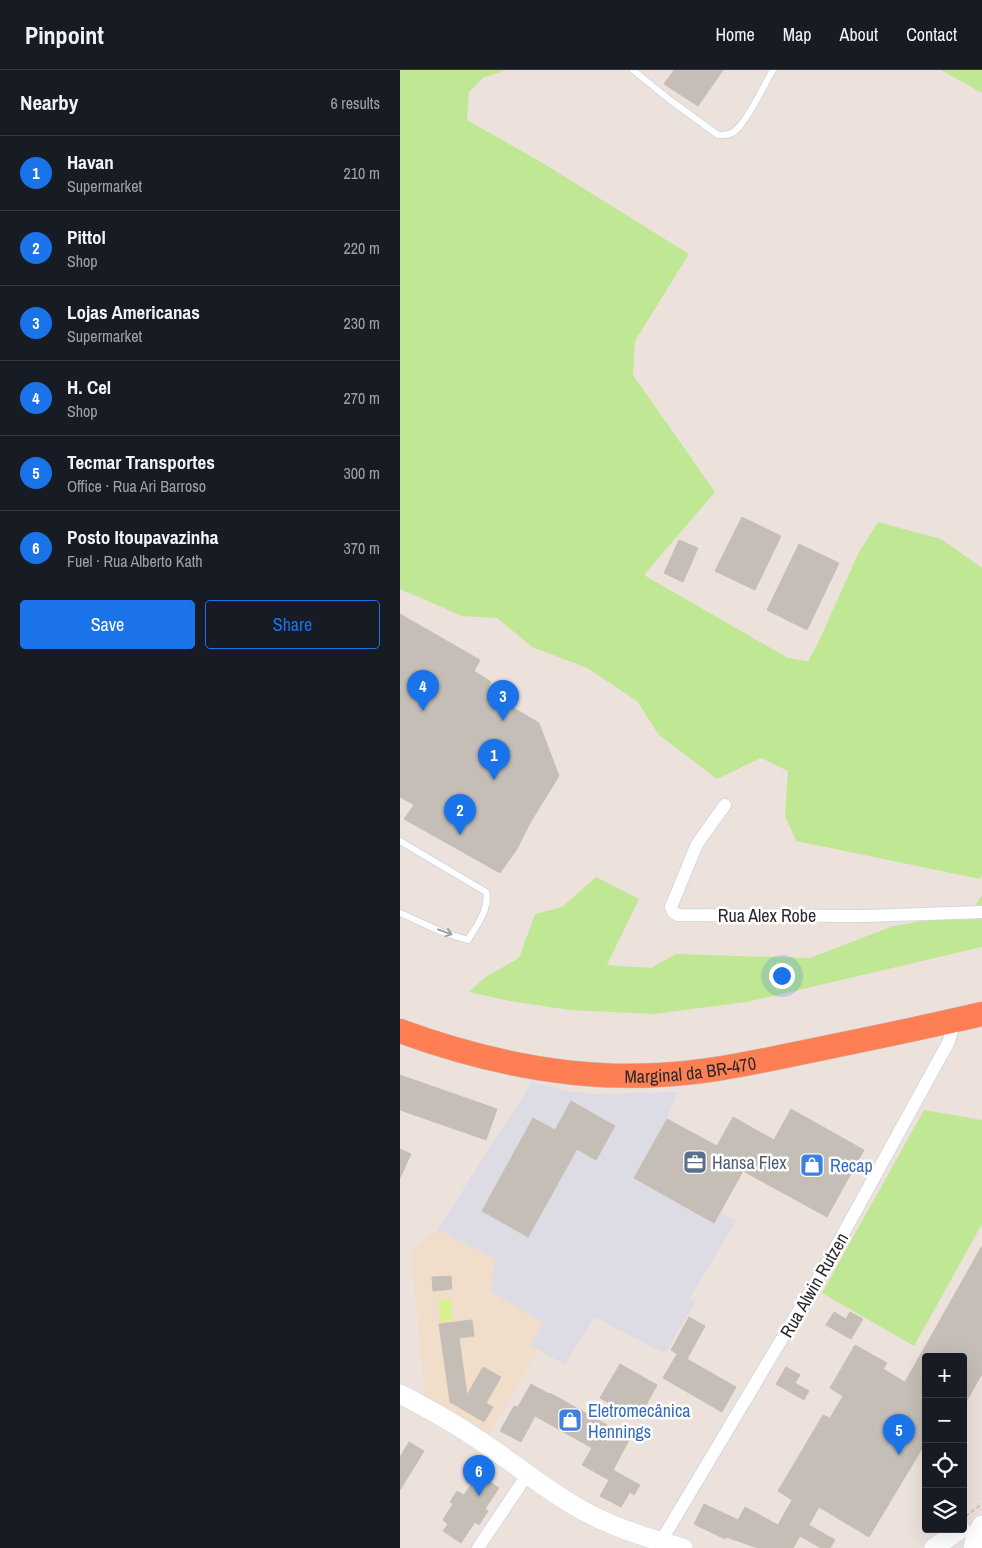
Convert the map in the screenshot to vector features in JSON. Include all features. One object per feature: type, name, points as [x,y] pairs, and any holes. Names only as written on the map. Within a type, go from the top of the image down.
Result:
[{"type":"highway","name":"Marginal da BR-470","points":[[400,1031],[473,1054],[507,1062],[588,1074],[656,1076],[725,1068],[982,1014]]},
{"type":"main road","points":[[400,1394],[443,1416],[579,1509],[610,1525],[659,1545],[683,1548]]},
{"type":"main road","points":[[967,1525],[982,1516]]},
{"type":"main road","points":[[973,1548],[976,1535],[982,1525]]},
{"type":"main road","points":[[934,1548],[955,1533]]},
{"type":"street","name":"Rua Alex Robe","points":[[725,805],[697,844],[671,907],[673,912],[678,914],[865,916],[982,912]]},
{"type":"street","name":"Rua Alwin Rutzen","points":[[659,1545],[780,1344],[877,1174],[948,1043],[952,1031],[951,1021]]},
{"type":"street","points":[[478,1548],[527,1475]]},
{"type":"lane","points":[[633,70],[718,135],[727,136],[737,130],[773,70]]},
{"type":"lane","points":[[400,840],[486,892],[488,899],[486,907],[468,940],[434,929],[400,913]]},
{"type":"path","points":[[967,1515],[982,1504]]},
{"type":"shaded area","points":[[532,1082],[567,1091],[595,1094],[678,1092],[667,1119],[634,1178],[714,1222],[720,1212],[736,1221],[690,1298],[696,1301],[665,1354],[594,1317],[565,1365],[529,1345],[542,1323],[490,1291],[495,1259],[437,1230]]},
{"type":"shaded area","points":[[437,1230],[495,1259],[490,1291],[543,1323],[530,1345],[538,1350],[488,1436],[425,1399],[411,1251]]},
{"type":"green space","points":[[400,70],[506,70],[483,78],[469,92],[467,120],[541,162],[689,254],[635,341],[633,375],[715,492],[644,575],[788,658],[808,661],[858,554],[878,522],[941,539],[982,568],[982,874],[980,879],[796,841],[785,816],[788,771],[761,758],[717,779],[659,735],[637,701],[587,668],[532,647],[497,618],[462,616],[400,589]]},
{"type":"green space","points":[[941,70],[982,70],[982,93]]},
{"type":"green space","points":[[596,877],[639,899],[607,965],[651,968],[676,954],[810,958],[893,926],[970,913],[982,895],[982,947],[747,1002],[653,1014],[569,1010],[510,1001],[469,992],[484,978],[519,958],[535,914],[562,907]]},
{"type":"green space","points":[[924,1110],[982,1120],[982,1224],[914,1346],[822,1293]]},
{"type":"green space","points":[[439,1299],[451,1299],[453,1321],[440,1322]]},
{"type":"building","points":[[674,70],[723,70],[698,106],[664,84]]},
{"type":"building","points":[[742,517],[781,536],[755,590],[715,571]]},
{"type":"building","points":[[679,540],[698,548],[683,582],[664,573]]},
{"type":"building","points":[[799,544],[839,563],[807,630],[767,610]]},
{"type":"building","points":[[400,614],[480,660],[474,671],[491,682],[487,692],[539,723],[559,776],[530,823],[517,849],[500,873],[404,819],[414,805],[400,797]]},
{"type":"building","points":[[400,1075],[497,1109],[486,1140],[400,1110]]},
{"type":"building","points":[[571,1101],[615,1126],[596,1160],[577,1149],[528,1237],[482,1211],[533,1118],[555,1130]]},
{"type":"building","points":[[791,1109],[864,1150],[827,1217],[743,1171],[714,1223],[634,1178],[667,1119],[717,1146],[733,1117],[774,1140]]},
{"type":"building","points":[[400,1149],[411,1154],[400,1178]]},
{"type":"building","points":[[982,1246],[982,1374],[967,1400],[967,1353],[922,1353],[922,1449],[869,1537],[819,1507],[809,1525],[835,1540],[830,1548],[821,1548],[800,1536],[793,1548],[758,1548],[726,1537],[725,1539],[694,1524],[704,1504],[738,1520],[745,1507],[778,1525],[792,1500],[778,1491],[823,1415],[830,1418],[843,1396],[830,1388],[855,1345],[887,1363],[883,1369],[905,1382]]},
{"type":"building","points":[[451,1276],[452,1289],[433,1291],[432,1277]]},
{"type":"building","points":[[834,1312],[846,1319],[850,1312],[863,1319],[851,1339],[826,1325]]},
{"type":"building","points":[[689,1317],[705,1326],[687,1359],[736,1387],[722,1412],[663,1378],[677,1354],[671,1350]]},
{"type":"building","points":[[472,1320],[474,1336],[459,1338],[467,1395],[483,1367],[501,1377],[486,1403],[493,1407],[484,1422],[450,1402],[439,1324]]},
{"type":"building","points":[[620,1364],[657,1385],[638,1420],[600,1398]]},
{"type":"building","points":[[786,1367],[800,1375],[795,1383],[809,1391],[804,1400],[776,1384]]},
{"type":"building","points":[[531,1384],[630,1438],[613,1470],[640,1485],[634,1495],[630,1492],[621,1507],[600,1496],[609,1480],[582,1465],[592,1448],[535,1416],[521,1442],[500,1431],[514,1406],[518,1407]]},
{"type":"building","points":[[409,1442],[424,1451],[400,1490],[400,1457]]},
{"type":"building","points":[[478,1474],[499,1488],[485,1509],[488,1511],[479,1525],[475,1522],[461,1543],[443,1531],[448,1524],[443,1520],[453,1504],[450,1502],[457,1491],[464,1495]]},
{"type":"place","name":"H. Cel","points":[[423,711]]},
{"type":"place","name":"Lojas Americanas","points":[[503,721]]},
{"type":"place","name":"Havan","points":[[494,780]]},
{"type":"place","name":"Pittol","points":[[460,835]]},
{"type":"place","name":"Hansa Flex","points":[[695,1162]]},
{"type":"place","name":"Recap","points":[[812,1165]]},
{"type":"place","name":"Eletromecânica Hennings","points":[[570,1420]]},
{"type":"place","name":"Tecmar Transportes","points":[[899,1455]]},
{"type":"place","name":"Posto Itoupavazinha","points":[[479,1496]]}]
